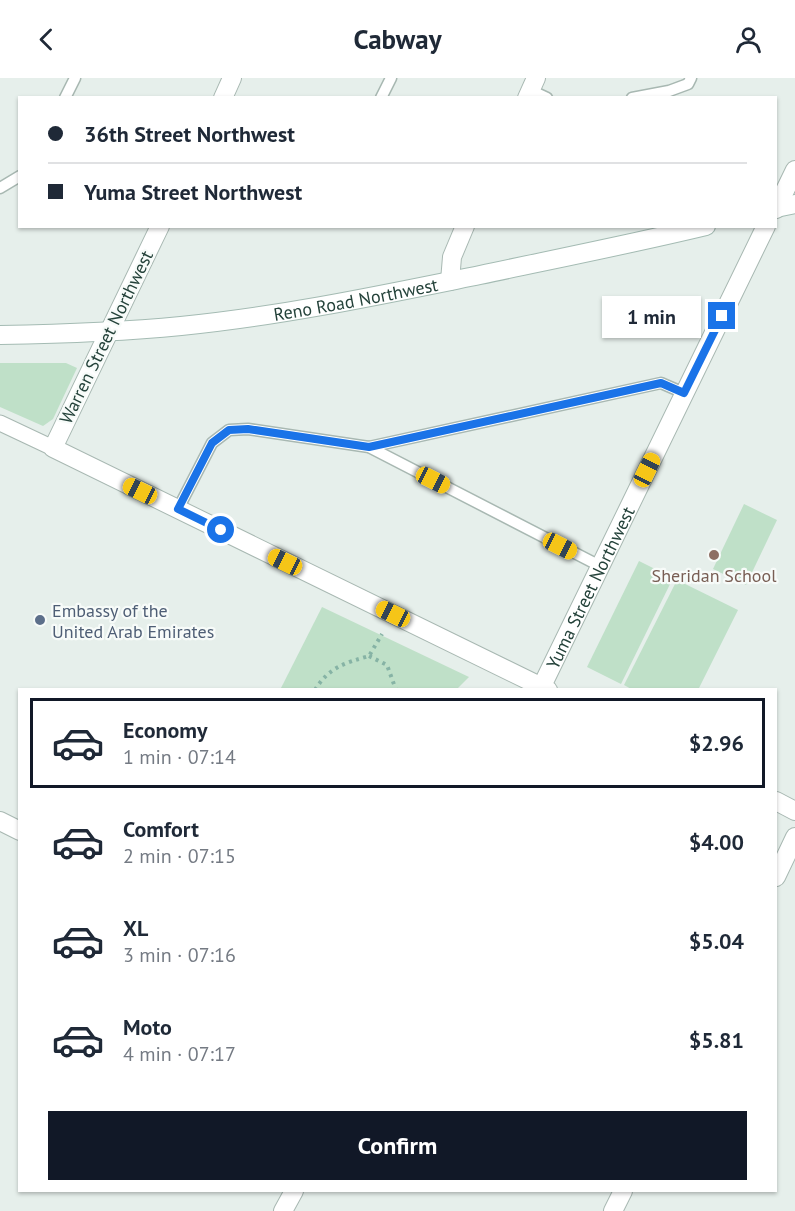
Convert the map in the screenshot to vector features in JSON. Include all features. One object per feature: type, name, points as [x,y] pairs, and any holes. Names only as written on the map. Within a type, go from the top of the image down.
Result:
[{"type":"street","points":[[224,96],[232,78]]},
{"type":"street","points":[[777,206],[795,170]]},
{"type":"street","points":[[777,208],[795,204]]},
{"type":"street","name":"Warren Street Northwest","points":[[53,448],[109,332],[155,228]]},
{"type":"street","points":[[450,281],[452,257],[464,228]]},
{"type":"street","name":"Reno Road Northwest","points":[[0,335],[109,332],[251,317],[450,281],[697,228]]},
{"type":"street","name":"Yuma Street Northwest","points":[[543,688],[600,566],[765,228]]},
{"type":"street","points":[[0,423],[541,688]]},
{"type":"street","points":[[777,802],[795,811]]},
{"type":"street","points":[[0,821],[18,830]]},
{"type":"street","points":[[777,875],[795,837]]},
{"type":"street","points":[[283,1211],[293,1192]]},
{"type":"street","points":[[614,1211],[623,1192]]},
{"type":"lane","points":[[66,96],[75,78]]},
{"type":"lane","points":[[382,96],[391,78]]},
{"type":"lane","points":[[643,96],[669,91],[688,84],[691,78]]},
{"type":"lane","points":[[0,188],[18,177]]},
{"type":"lane","points":[[369,447],[661,383],[684,393]]},
{"type":"lane","points":[[178,509],[212,443],[229,430],[248,429],[369,447],[600,566]]},
{"type":"path","points":[[316,688],[322,678],[338,666],[369,656],[382,634]]},
{"type":"path","points":[[369,656],[387,665],[395,688]]},
{"type":"green space","points":[[0,363],[66,363],[77,368],[53,419],[43,426],[0,407]]},
{"type":"green space","points":[[744,504],[777,520],[746,585],[713,569]]},
{"type":"green space","points":[[639,561],[673,578],[621,684],[587,667]]},
{"type":"green space","points":[[677,580],[738,610],[699,688],[629,688],[624,685]]},
{"type":"green space","points":[[322,607],[469,677],[458,688],[281,688]]},
{"type":"place","name":"Sheridan School","points":[[714,555]]},
{"type":"place","name":"Embassy of the United Arab Emirates","points":[[40,620]]},
{"type":"route","points":[[221,530],[178,509],[212,443],[229,430],[248,429],[369,447],[661,383],[684,393],[722,316]]}]
